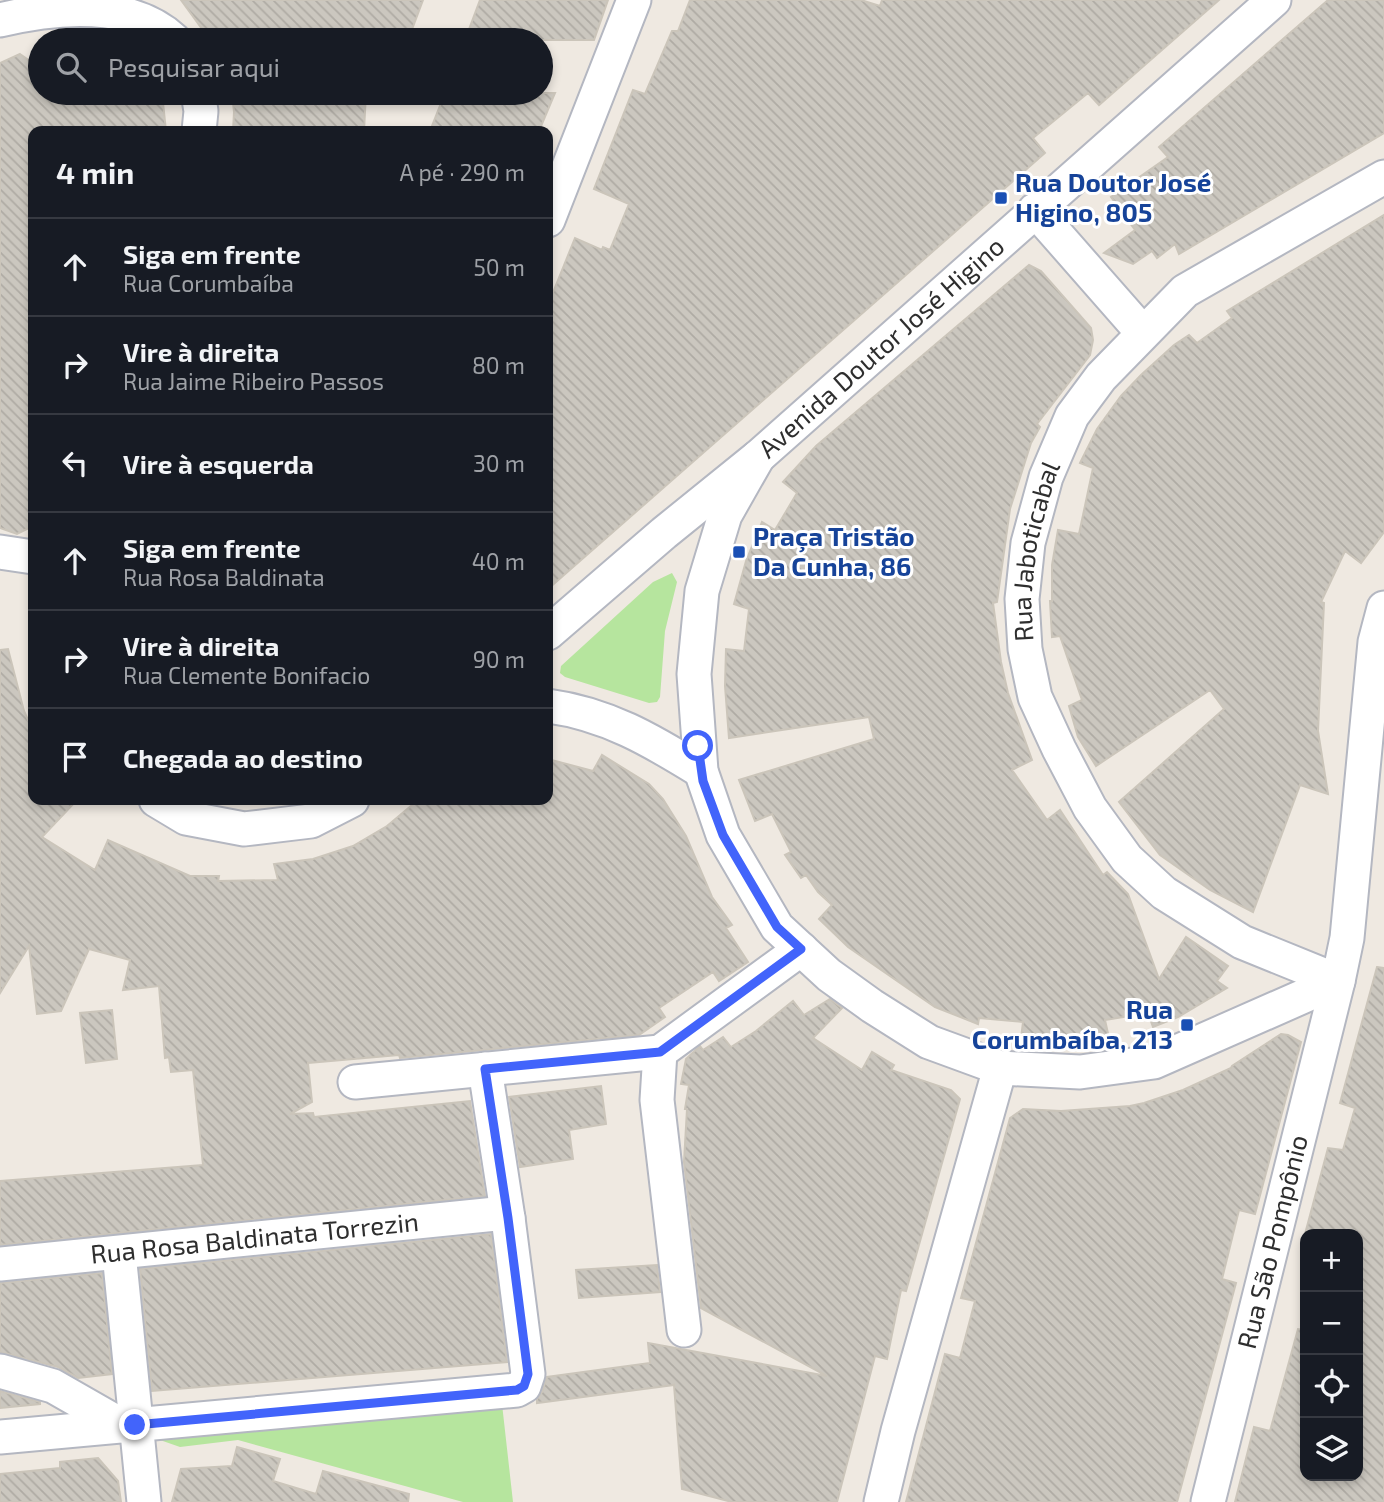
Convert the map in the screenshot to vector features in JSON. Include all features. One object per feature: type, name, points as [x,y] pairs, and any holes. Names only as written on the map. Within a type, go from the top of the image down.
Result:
[{"type":"street","points":[[553,207],[634,0]]},
{"type":"street","name":"Avenida Doutor José Higino","points":[[553,629],[758,457],[1274,0]]},
{"type":"street","points":[[0,20],[46,4],[85,2],[131,8],[163,28]]},
{"type":"street","points":[[200,105],[200,126]]},
{"type":"street","name":"Rua Jaboticabal","points":[[1338,981],[1242,942],[1164,893],[1127,859],[1090,808],[1035,697],[1025,649],[1022,598],[1028,543],[1046,477],[1072,416],[1101,377],[1185,291],[1384,177]]},
{"type":"street","points":[[1035,210],[1143,334]]},
{"type":"street","points":[[758,457],[725,515],[702,591],[694,674],[701,771],[723,835],[777,927],[829,975],[929,1042],[1000,1068],[1080,1072],[1154,1062],[1338,981]]},
{"type":"street","points":[[664,533],[691,536],[715,549]]},
{"type":"street","points":[[0,552],[28,556]]},
{"type":"street","name":"Rua São Pompônio","points":[[1208,1502],[1348,938],[1375,642],[1384,608]]},
{"type":"street","points":[[628,729],[661,730],[685,720],[696,702]]},
{"type":"street","points":[[553,707],[576,710],[649,738],[701,771]]},
{"type":"street","points":[[164,805],[186,818],[243,829],[334,805]]},
{"type":"street","points":[[355,1082],[660,1052],[801,949]]},
{"type":"street","points":[[660,1052],[657,1100],[684,1330]]},
{"type":"street","points":[[881,1502],[1000,1068]]},
{"type":"street","points":[[0,1437],[517,1390],[524,1386],[528,1374],[485,1069]]},
{"type":"street","name":"Rua Rosa Baldinata Torrezin","points":[[0,1264],[496,1214],[508,1218]]},
{"type":"street","points":[[119,1253],[129,1425],[144,1502]]},
{"type":"street","points":[[0,1371],[53,1386],[129,1425]]},
{"type":"green space","points":[[672,573],[677,582],[665,631],[660,697],[657,702],[649,703],[565,677],[560,673],[561,666],[653,582]]},
{"type":"green space","points":[[502,1404],[513,1502],[463,1502],[238,1440],[180,1447],[160,1440],[224,1428]]},
{"type":"building","points":[[181,0],[423,0],[412,28],[201,28]]},
{"type":"building","points":[[480,0],[608,0],[594,40],[553,40],[553,28],[470,28]]},
{"type":"building","points":[[690,0],[861,0],[880,6],[882,0],[1219,0],[1099,105],[1088,93],[1033,138],[1045,153],[553,585],[553,293],[575,238],[602,250],[603,247],[610,250],[629,204],[594,189],[633,90],[645,94],[672,31],[678,31]]},
{"type":"building","points":[[1328,0],[1384,0],[1384,133],[1179,254],[1175,244],[1157,258],[1152,251],[1133,264],[1104,253],[1135,230],[1111,197],[1168,157],[1159,147]]},
{"type":"building","points":[[20,54],[28,60],[28,105],[163,105],[165,126],[28,126],[28,528],[17,534],[0,528],[0,63]]},
{"type":"building","points":[[233,105],[365,105],[364,126],[233,126]]},
{"type":"building","points":[[440,105],[550,105],[541,126],[432,126]]},
{"type":"building","points":[[1384,215],[1384,532],[1361,563],[1345,551],[1321,602],[1324,603],[1318,731],[1328,794],[1300,785],[1253,912],[1210,890],[1160,855],[1119,802],[1224,709],[1210,690],[1096,766],[1078,737],[1069,706],[1082,700],[1060,636],[1052,637],[1052,565],[1058,530],[1079,534],[1093,468],[1080,463],[1097,429],[1121,396],[1141,375],[1189,335],[1197,343],[1232,318],[1227,311]]},
{"type":"building","points":[[1029,265],[1041,271],[1091,328],[1093,340],[1090,355],[1037,424],[1040,427],[1031,443],[1010,509],[997,602],[993,603],[1008,693],[1032,760],[1012,770],[1047,820],[1060,810],[1103,875],[1107,872],[1128,894],[1159,979],[1186,937],[1228,966],[1217,981],[1227,988],[1178,1017],[1153,1027],[1148,1013],[1105,1020],[1109,1038],[1066,1043],[1021,1038],[1023,1022],[979,1018],[978,1024],[935,1007],[848,947],[819,919],[832,905],[806,875],[801,878],[785,855],[791,852],[772,814],[755,821],[739,780],[874,739],[869,717],[729,738],[725,686],[726,649],[744,651],[749,609],[734,604],[746,561],[762,522],[775,530],[797,493],[783,482],[816,446]]},
{"type":"building","points":[[8,649],[28,720],[28,805],[72,805],[42,837],[95,870],[108,840],[190,876],[219,876],[218,881],[278,880],[274,864],[313,859],[353,846],[387,826],[412,805],[553,805],[553,760],[593,771],[602,755],[649,784],[663,799],[686,836],[712,897],[732,925],[726,928],[748,962],[719,981],[713,972],[659,1008],[665,1017],[639,1035],[400,1058],[399,1055],[308,1063],[312,1102],[290,1114],[313,1113],[314,1117],[470,1101],[485,1196],[0,1245],[0,1181],[203,1165],[193,1070],[171,1072],[169,1057],[165,1058],[159,986],[123,990],[130,960],[89,949],[61,1011],[37,1014],[29,946],[0,993],[0,650]]},
{"type":"building","points":[[1377,967],[1384,968],[1384,1502],[1235,1502],[1254,1427],[1270,1431],[1298,1329],[1300,1481],[1363,1481],[1363,1229],[1306,1229],[1328,1148],[1343,1150],[1355,1108],[1340,1103]]},
{"type":"building","points":[[830,999],[842,1008],[813,1038],[862,1070],[872,1052],[894,1065],[891,1070],[951,1090],[960,1099],[906,1291],[901,1290],[887,1359],[875,1356],[837,1502],[732,1502],[682,1489],[674,1385],[537,1403],[537,1399],[547,1377],[650,1363],[648,1343],[827,1376],[701,1308],[684,1162],[685,1109],[689,1085],[681,1084],[686,1059],[700,1046],[703,1050],[723,1037],[731,1047],[793,1001],[804,1015]]},
{"type":"building","points":[[112,1010],[117,1059],[86,1063],[80,1013]]},
{"type":"building","points":[[1281,1034],[1301,1042],[1255,1214],[1239,1210],[1222,1279],[1236,1283],[1177,1502],[906,1502],[945,1354],[960,1358],[975,1301],[961,1298],[1010,1118],[1023,1109],[1061,1111],[1144,1103],[1183,1090],[1231,1068]]},
{"type":"building","points":[[601,1086],[606,1124],[569,1130],[573,1159],[520,1167],[509,1097]]},
{"type":"building","points":[[491,1234],[507,1362],[152,1391],[140,1269]]},
{"type":"building","points":[[657,1265],[660,1292],[579,1298],[576,1270]]},
{"type":"building","points":[[102,1273],[112,1374],[78,1378],[58,1367],[0,1352],[0,1283]]},
{"type":"building","points":[[0,1391],[40,1402],[40,1404],[0,1408]]},
{"type":"building","points":[[237,1447],[280,1459],[273,1481],[316,1494],[323,1471],[409,1494],[408,1502],[172,1502],[181,1469],[232,1466]]},
{"type":"building","points":[[98,1458],[118,1481],[121,1502],[0,1502],[0,1474],[60,1468],[60,1462]]},
{"type":"place","name":"Rua Doutor José Higino, 805","points":[[1001,198]]},
{"type":"place","name":"Praça Tristão Da Cunha, 86","points":[[739,552]]},
{"type":"place","name":"Rua Corumbaíba, 213","points":[[1187,1025]]},
{"type":"route","points":[[135,1425],[517,1390],[524,1386],[528,1374],[485,1069],[660,1052],[801,949],[777,927],[723,835],[703,781],[698,746]]}]
